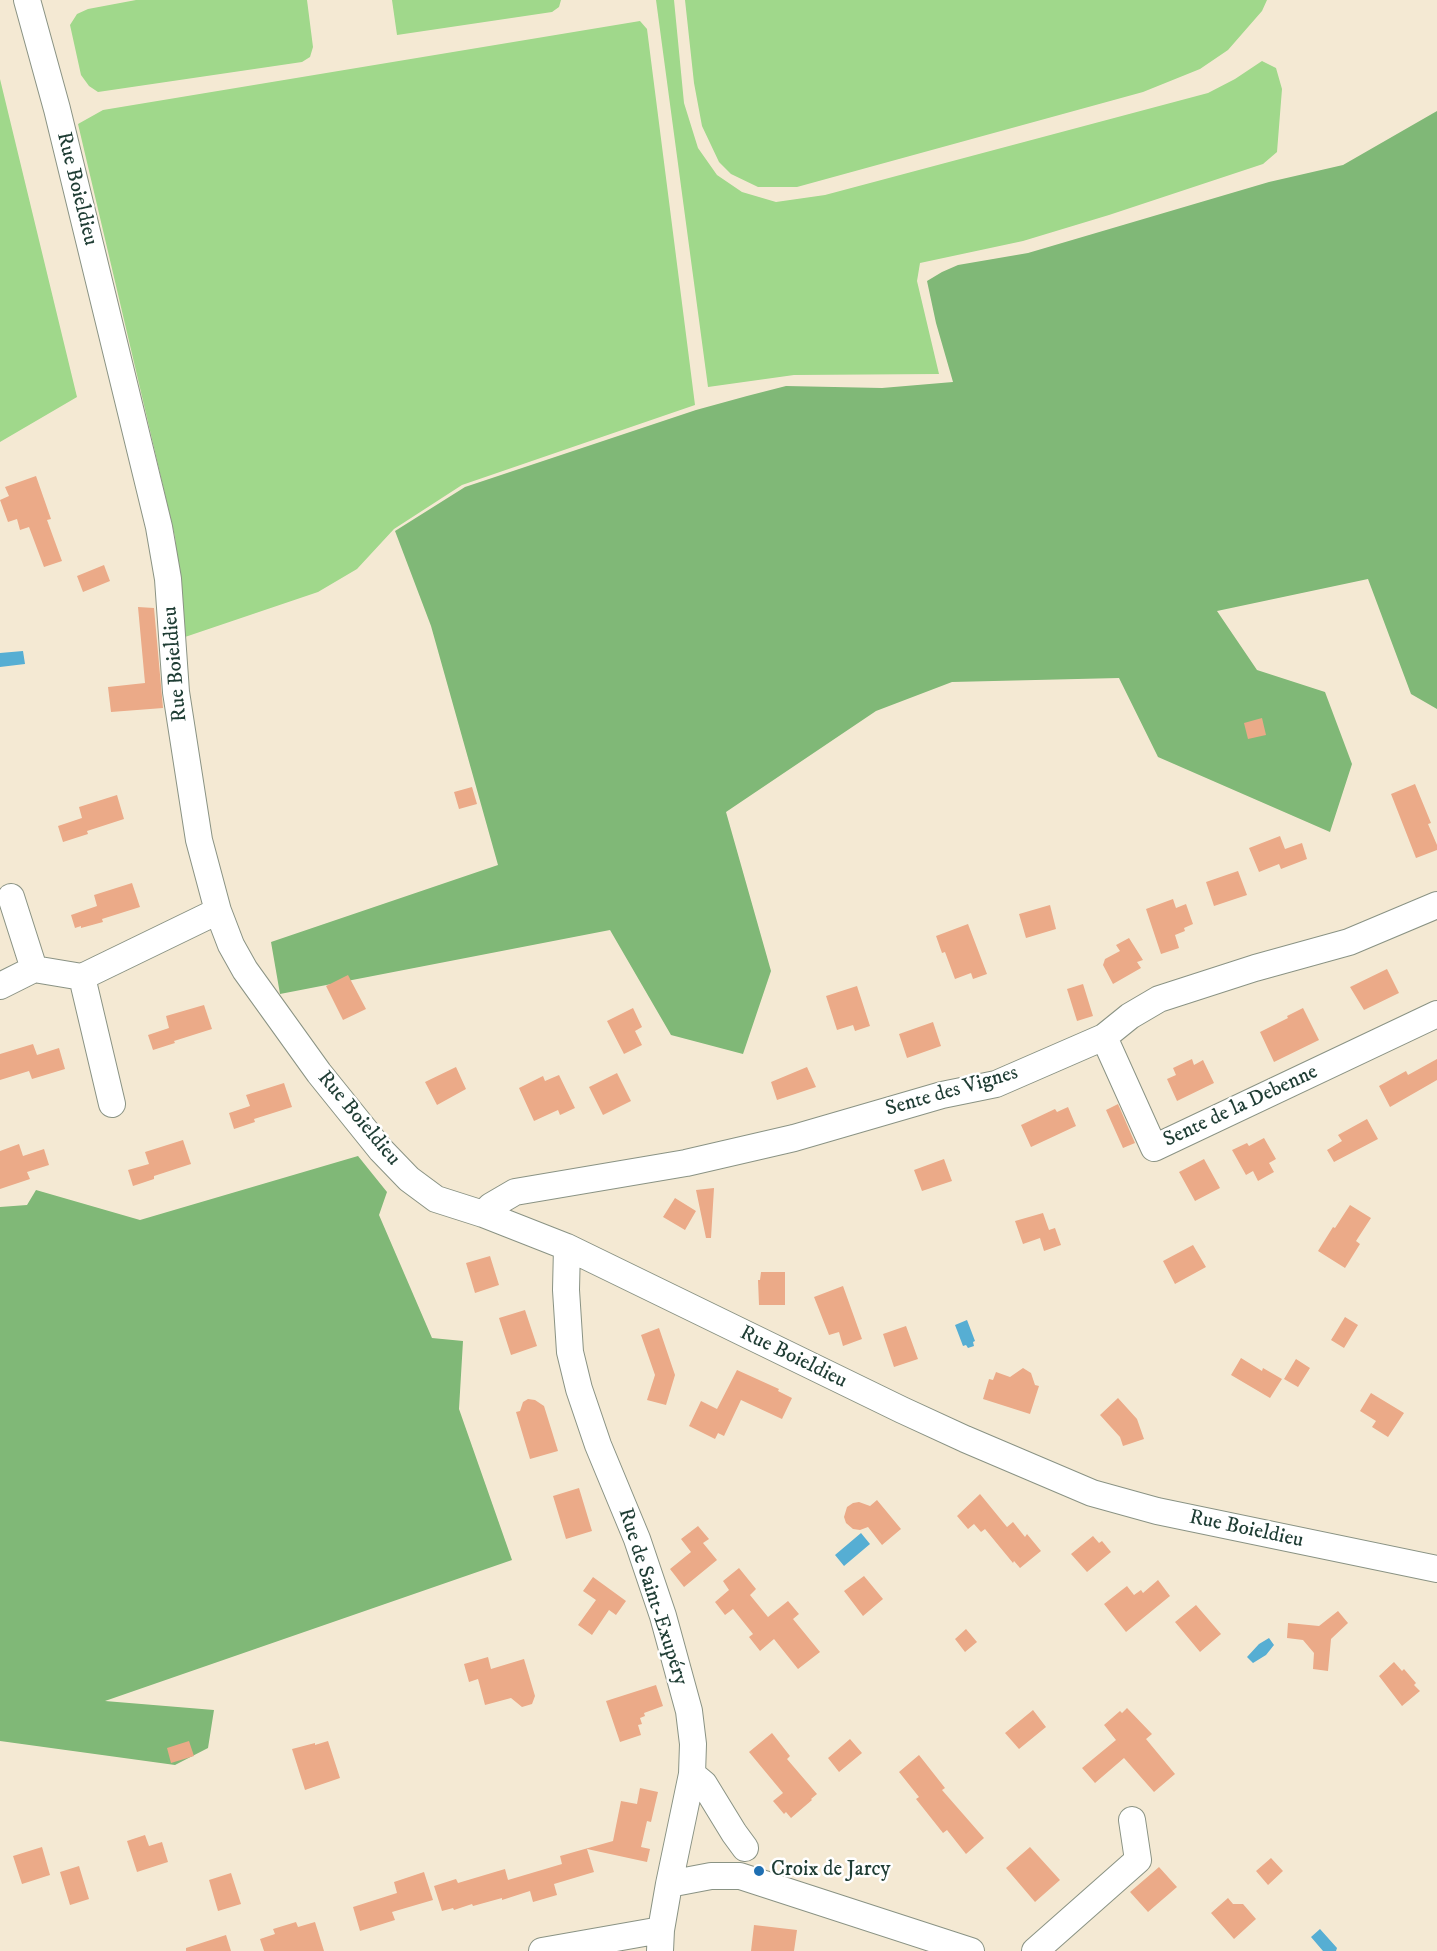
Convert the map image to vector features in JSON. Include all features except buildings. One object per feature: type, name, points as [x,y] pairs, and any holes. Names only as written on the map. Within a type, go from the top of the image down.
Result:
[{"type":"street","name":"Rue Boieldieu","points":[[27,0],[57,109],[159,526],[168,579],[179,715],[199,840],[218,911],[231,945],[245,970],[319,1073],[381,1149],[409,1179],[436,1199],[483,1214],[567,1247],[965,1440],[1092,1492],[1203,1522],[1437,1569]]},
{"type":"street","points":[[11,897],[34,969]]},
{"type":"street","name":"Sente des Vignes","points":[[483,1214],[491,1206],[515,1192],[686,1163],[794,1138],[942,1095],[996,1084],[1104,1037],[1130,1016],[1159,999],[1236,974],[1349,942],[1437,905]]},
{"type":"street","points":[[0,986],[34,969],[82,977],[218,911]]},
{"type":"street","points":[[82,977],[112,1104]]},
{"type":"street","name":"Sente de la Debenne","points":[[1104,1037],[1154,1148],[1437,1014]]},
{"type":"street","name":"Rue de Saint-Exupéry","points":[[567,1247],[566,1290],[570,1352],[579,1389],[598,1444],[637,1539],[663,1616],[689,1711],[693,1744],[692,1774],[660,1940]]},
{"type":"street","points":[[692,1774],[704,1784],[745,1848]]},
{"type":"street","points":[[1035,1951],[1138,1860],[1132,1820]]},
{"type":"street","points":[[669,1884],[711,1876],[740,1876],[969,1951]]},
{"type":"street","points":[[542,1951],[660,1940]]},
{"type":"green space","points":[[136,0],[307,0],[313,47],[310,57],[302,62],[98,92],[89,86],[81,75],[70,25],[77,14],[88,9]]},
{"type":"green space","points":[[392,0],[561,0],[559,7],[552,12],[397,35]]},
{"type":"green space","points":[[656,0],[674,0],[684,103],[698,148],[717,175],[742,192],[776,202],[825,195],[1208,93],[1262,61],[1276,68],[1282,89],[1277,152],[1263,164],[1109,215],[1023,241],[920,263],[917,281],[939,374],[794,375],[708,387]]},
{"type":"green space","points":[[685,0],[1267,0],[1262,11],[1228,50],[1200,69],[1143,92],[797,187],[758,187],[731,174],[719,162],[702,126],[694,83]]},
{"type":"green space","points":[[640,21],[647,29],[695,405],[462,485],[394,529],[357,569],[318,592],[185,637],[175,537],[78,124],[103,110]]},
{"type":"green space","points":[[0,79],[77,397],[0,442]]},
{"type":"green space","points":[[1437,111],[1437,709],[1411,694],[1368,579],[1217,611],[1257,670],[1325,692],[1352,764],[1330,832],[1158,757],[1119,678],[952,682],[876,711],[726,812],[771,971],[743,1054],[671,1035],[610,930],[280,994],[271,942],[498,865],[431,626],[395,531],[465,487],[696,410],[747,396],[786,386],[882,388],[953,382],[927,281],[942,272],[958,265],[1028,253],[1269,182],[1343,165]]},
{"type":"green space","points":[[358,1156],[387,1192],[379,1215],[432,1338],[463,1341],[459,1409],[512,1560],[105,1701],[214,1710],[208,1748],[175,1765],[0,1741],[0,1207],[27,1205],[36,1190],[140,1220]]},
{"type":"water","points":[[23,651],[25,664],[0,667],[0,653]]},
{"type":"water","points":[[967,1320],[975,1341],[974,1346],[968,1348],[966,1345],[963,1346],[955,1325]]},
{"type":"water","points":[[861,1533],[870,1544],[844,1566],[835,1555]]},
{"type":"water","points":[[1269,1638],[1274,1645],[1266,1655],[1253,1663],[1247,1657],[1259,1644]]},
{"type":"water","points":[[1320,1929],[1337,1948],[1336,1951],[1323,1951],[1311,1937]]},
{"type":"place","name":"Croix de Jarcy","points":[[759,1871]]}]
